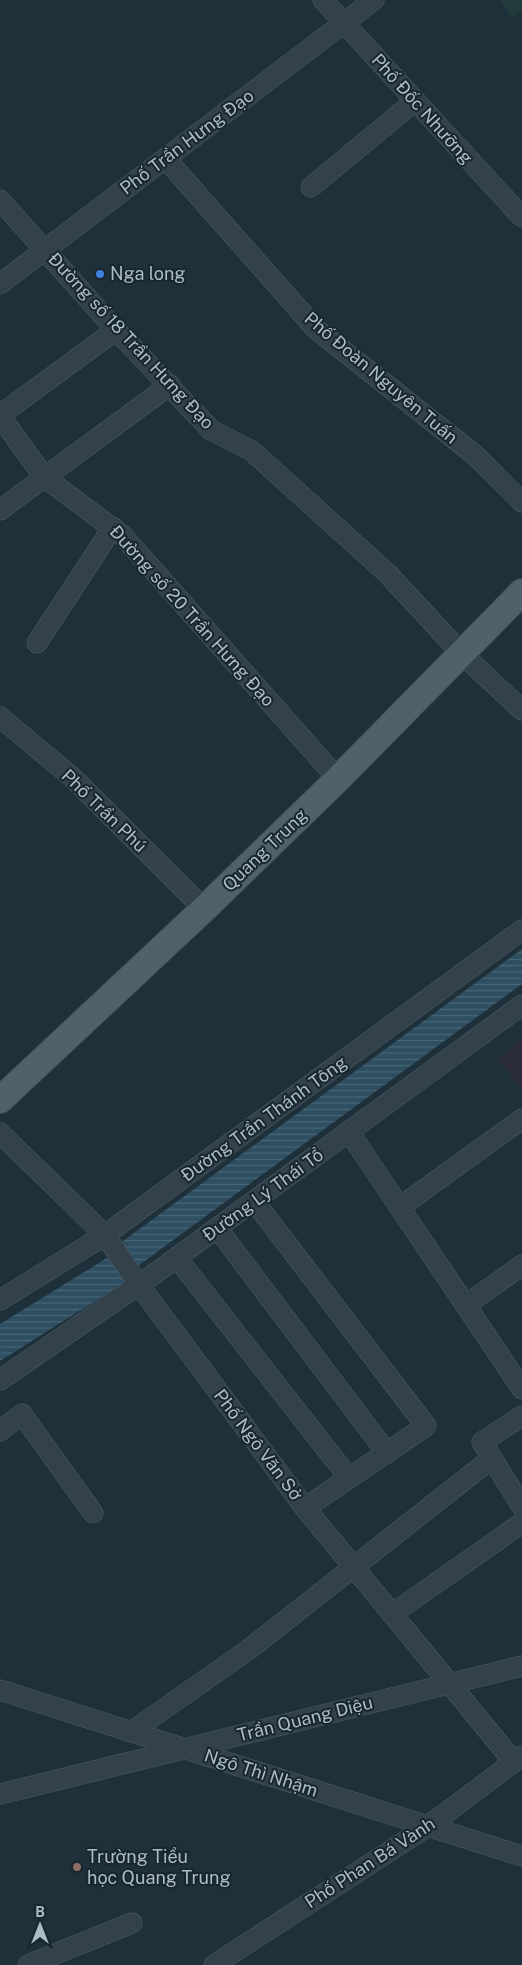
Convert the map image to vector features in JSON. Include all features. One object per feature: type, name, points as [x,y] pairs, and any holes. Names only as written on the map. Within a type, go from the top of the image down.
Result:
[{"type":"main road","name":"Quang Trung","points":[[0,1100],[204,909],[338,779],[522,592]]},
{"type":"street","name":"Phố Đốc Nhưỡng","points":[[323,0],[415,101],[515,197],[522,217]]},
{"type":"street","name":"Phố Trần Hưng Đạo","points":[[0,284],[374,0]]},
{"type":"street","points":[[311,187],[415,101]]},
{"type":"street","name":"Phố Đoàn Nguyên Tuấn","points":[[166,159],[316,330],[476,456],[522,502]]},
{"type":"street","name":"Đường số 18 Trần Hưng Đạo","points":[[0,200],[116,330],[211,430],[252,451],[388,574],[461,653],[522,710]]},
{"type":"street","points":[[0,416],[116,330]]},
{"type":"street","points":[[0,510],[170,385]]},
{"type":"street","name":"Đường số 20 Trần Hưng Đạo","points":[[0,416],[44,477],[113,528],[338,779]]},
{"type":"street","points":[[37,643],[113,528]]},
{"type":"street","name":"Phố Trần Phú","points":[[0,717],[73,778],[204,909]]},
{"type":"street","name":"Đường Trần Thánh Tông","points":[[0,1300],[108,1239],[522,930]]},
{"type":"street","name":"Đường Lý Thái Tổ","points":[[0,1380],[135,1278],[177,1258],[522,1004]]},
{"type":"street","points":[[400,1207],[522,1119]]},
{"type":"street","points":[[349,1132],[466,1305],[516,1367],[522,1389]]},
{"type":"street","name":"Phố Ngô Văn Sở","points":[[0,1133],[108,1239],[305,1508],[448,1683],[518,1759]]},
{"type":"street","points":[[254,1201],[426,1426],[305,1508]]},
{"type":"street","points":[[217,1228],[387,1453]]},
{"type":"street","points":[[177,1258],[349,1478]]},
{"type":"street","points":[[466,1305],[522,1265]]},
{"type":"street","points":[[0,1431],[22,1414],[92,1513]]},
{"type":"street","points":[[522,1416],[482,1442],[522,1506]]},
{"type":"street","points":[[131,1732],[248,1650],[491,1459]]},
{"type":"street","points":[[392,1614],[522,1523]]},
{"type":"street","name":"Trần Quang Diệu","points":[[0,1794],[187,1750],[448,1683],[522,1666]]},
{"type":"street","name":"Ngô Thì Nhậm","points":[[0,1690],[522,1856]]},
{"type":"street","name":"Phố Phan Bá Vành","points":[[214,1965],[427,1827],[518,1759]]},
{"type":"street","points":[[28,1965],[132,1924]]},
{"type":"shaded area","points":[[522,949],[522,984],[138,1266],[119,1244]]},
{"type":"shaded area","points":[[522,1039],[522,1089],[497,1058]]},
{"type":"shaded area","points":[[107,1258],[127,1281],[0,1361],[0,1324]]},
{"type":"green space","points":[[500,0],[522,0],[522,11],[513,18]]},
{"type":"place","name":"Nga long","points":[[100,274]]},
{"type":"place","name":"Trường Tiểu học Quang Trung","points":[[77,1867]]}]
